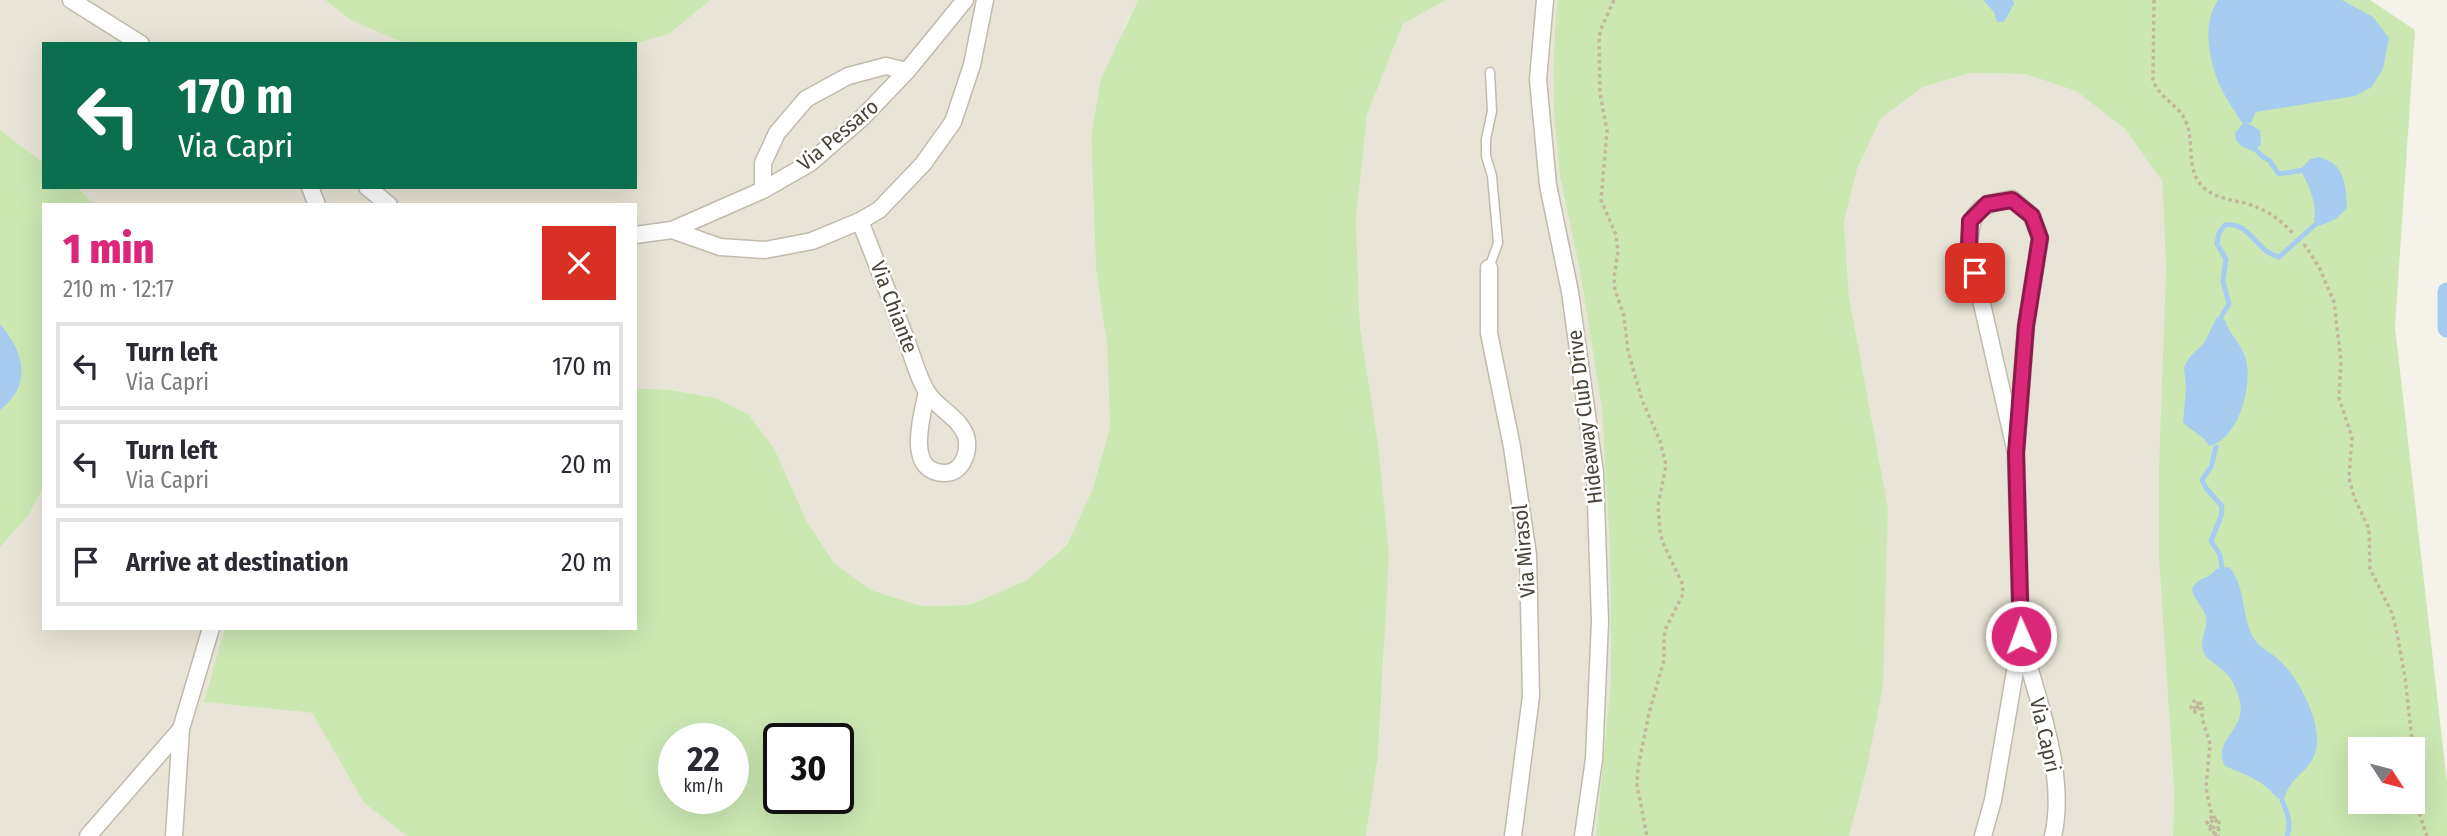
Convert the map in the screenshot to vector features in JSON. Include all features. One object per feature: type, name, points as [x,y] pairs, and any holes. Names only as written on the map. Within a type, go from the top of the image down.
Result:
[{"type":"street","points":[[71,0],[138,42]]},
{"type":"street","name":"Via Pessaro","points":[[637,235],[672,230],[763,190],[810,163],[862,118],[907,71],[965,0]]},
{"type":"street","name":"Via Pessaro","points":[[672,230],[720,247],[765,250],[812,241],[879,210],[923,164],[953,122],[972,65],[985,0]]},
{"type":"street","name":"Hideaway Club Drive","points":[[1545,0],[1538,80],[1548,184],[1570,292],[1595,473],[1600,621],[1594,760],[1583,836]]},
{"type":"street","name":"Via Pessaro","points":[[763,190],[763,163],[777,133],[806,99],[848,76],[886,66],[907,71]]},
{"type":"street","points":[[369,189],[387,203]]},
{"type":"street","name":"Via Capri","points":[[1983,836],[1993,800],[2021,636],[2016,453],[2026,326],[2040,238],[2032,216],[2012,200],[1987,204],[1970,221],[1969,247],[2016,453]]},
{"type":"street","name":"Via Chiante","points":[[860,221],[927,393],[956,421],[967,441],[962,465],[955,471],[940,472],[932,469],[923,461],[918,449],[927,393]]},
{"type":"street","name":"Via Mirasol","points":[[1489,268],[1489,333],[1512,447],[1528,555],[1531,696],[1513,836]]},
{"type":"street","points":[[174,836],[181,729],[210,630]]},
{"type":"street","name":"Via Capri","points":[[2021,636],[2056,768],[2057,821],[2053,836]]},
{"type":"street","points":[[88,836],[181,729]]},
{"type":"lane","points":[[1489,268],[1498,243],[1492,176],[1486,156],[1486,139],[1492,111],[1490,72]]},
{"type":"path","points":[[1614,0],[1600,31],[1599,42],[1601,93],[1607,131],[1601,200],[1616,235],[1619,251],[1614,278],[1615,290],[1624,316],[1628,351],[1642,400],[1667,465],[1658,506],[1660,532],[1683,585],[1682,596],[1664,638],[1664,660],[1649,713],[1638,768],[1637,785],[1647,836]]},
{"type":"path","points":[[2154,0],[2153,80],[2157,91],[2180,112],[2186,123],[2193,173],[2204,188],[2214,195],[2269,212],[2287,225],[2294,235]]},
{"type":"path","points":[[2304,244],[2319,267],[2334,302],[2341,360],[2339,398],[2352,437],[2349,478],[2354,497],[2369,529],[2370,569],[2392,613],[2396,628],[2412,737]]},
{"type":"path","points":[[2196,706],[2199,708],[2195,709],[2194,706],[2198,703],[2201,707],[2198,712],[2193,712],[2191,707],[2194,701],[2203,704],[2202,718],[2210,744],[2206,787],[2212,816],[2220,822],[2217,835]]},
{"type":"path","points":[[2419,814],[2427,836]]},
{"type":"path","points":[[2211,817],[2216,820],[2217,835],[2213,821],[2210,823],[2214,832],[2208,827],[2207,822],[2211,817]]},
{"type":"shaded area","points":[[0,0],[325,0],[352,21],[402,42],[42,42],[42,162],[0,130]]},
{"type":"shaded area","points":[[711,0],[1138,0],[1125,25],[1091,136],[1096,270],[1107,345],[1110,427],[1093,488],[1067,545],[1027,580],[969,605],[921,606],[871,590],[834,563],[806,520],[775,450],[716,398],[671,390],[637,388],[637,203],[93,203],[79,189],[637,189],[637,43],[669,34]]},
{"type":"shaded area","points":[[1446,0],[1557,0],[1553,67],[1554,115],[1560,177],[1580,271],[1602,410],[1610,553],[1611,678],[1596,836],[1366,836],[1378,756],[1384,652],[1378,443],[1360,327],[1356,220],[1367,115],[1403,24]]},
{"type":"shaded area","points":[[1970,73],[2025,74],[2076,91],[2125,129],[2162,181],[2166,266],[2159,463],[2159,560],[2174,790],[2173,836],[1849,836],[1866,772],[1885,591],[1888,508],[1849,296],[1844,222],[1857,169],[1881,118],[1923,87]]},
{"type":"shaded area","points":[[42,490],[42,630],[224,630],[205,702],[312,713],[364,803],[407,836],[0,836],[0,547],[28,516]]},
{"type":"green space","points":[[325,0],[711,0],[669,34],[637,43],[402,42],[352,21]]},
{"type":"green space","points":[[1138,0],[1446,0],[1403,24],[1367,115],[1356,220],[1360,327],[1378,443],[1389,555],[1378,756],[1366,836],[407,836],[364,803],[312,713],[204,702],[224,630],[637,630],[637,388],[671,390],[716,398],[749,415],[775,450],[806,520],[834,563],[871,590],[921,606],[969,605],[1027,580],[1067,545],[1093,488],[1110,427],[1107,345],[1096,270],[1091,136],[1101,79]]},
{"type":"green space","points":[[1557,0],[2370,0],[2415,30],[2395,327],[2447,783],[2447,836],[2173,836],[2174,790],[2159,560],[2159,463],[2166,266],[2162,181],[2125,129],[2076,91],[2025,74],[1970,73],[1923,87],[1881,118],[1857,169],[1844,222],[1849,296],[1888,508],[1883,686],[1866,772],[1849,836],[1596,836],[1611,678],[1610,553],[1602,410],[1580,271],[1560,177],[1553,67]]},
{"type":"green space","points":[[0,130],[42,162],[42,189],[79,189],[93,203],[42,203],[42,490],[28,516],[0,547]]},
{"type":"water","points":[[1983,0],[2013,0],[2014,4],[2004,22],[1997,22],[1994,12]]},
{"type":"water","points":[[2218,0],[2342,0],[2373,17],[2389,38],[2383,69],[2372,87],[2355,96],[2256,112],[2251,123],[2247,123],[2260,130],[2261,144],[2254,152],[2241,146],[2236,140],[2235,133],[2243,123],[2220,86],[2211,56],[2209,26]]},
{"type":"water","points":[[2319,157],[2333,164],[2341,173],[2347,208],[2336,219],[2319,226],[2314,220],[2315,208],[2300,170],[2310,159]]},
{"type":"water","points":[[2217,317],[2226,321],[2243,351],[2248,371],[2245,397],[2235,423],[2219,442],[2209,446],[2183,422],[2186,388],[2184,367],[2204,343]]},
{"type":"water","points":[[0,324],[15,346],[21,379],[17,390],[0,410]]},
{"type":"water","points":[[2229,567],[2238,583],[2253,637],[2288,669],[2306,699],[2315,722],[2317,743],[2312,760],[2292,783],[2285,797],[2278,799],[2260,783],[2225,766],[2222,757],[2223,749],[2241,712],[2240,702],[2229,676],[2203,651],[2206,618],[2192,589],[2197,582],[2216,569]]},
{"type":"waterway","points":[[2256,150],[2269,160],[2279,174],[2304,170]]},
{"type":"waterway","points":[[2220,322],[2229,304],[2223,281],[2226,259],[2217,244],[2219,233],[2225,225],[2241,228],[2264,249],[2279,257],[2317,223]]},
{"type":"waterway","points":[[2447,292],[2447,328]]},
{"type":"waterway","points":[[2216,447],[2211,467],[2202,480],[2222,506],[2211,541],[2220,555],[2222,567]]},
{"type":"waterway","points":[[2282,800],[2289,822],[2287,836]]},
{"type":"route","points":[[1975,273],[1969,247],[1970,221],[1987,204],[2012,200],[2032,216],[2040,238],[2026,326],[2016,453],[2021,636]]}]
